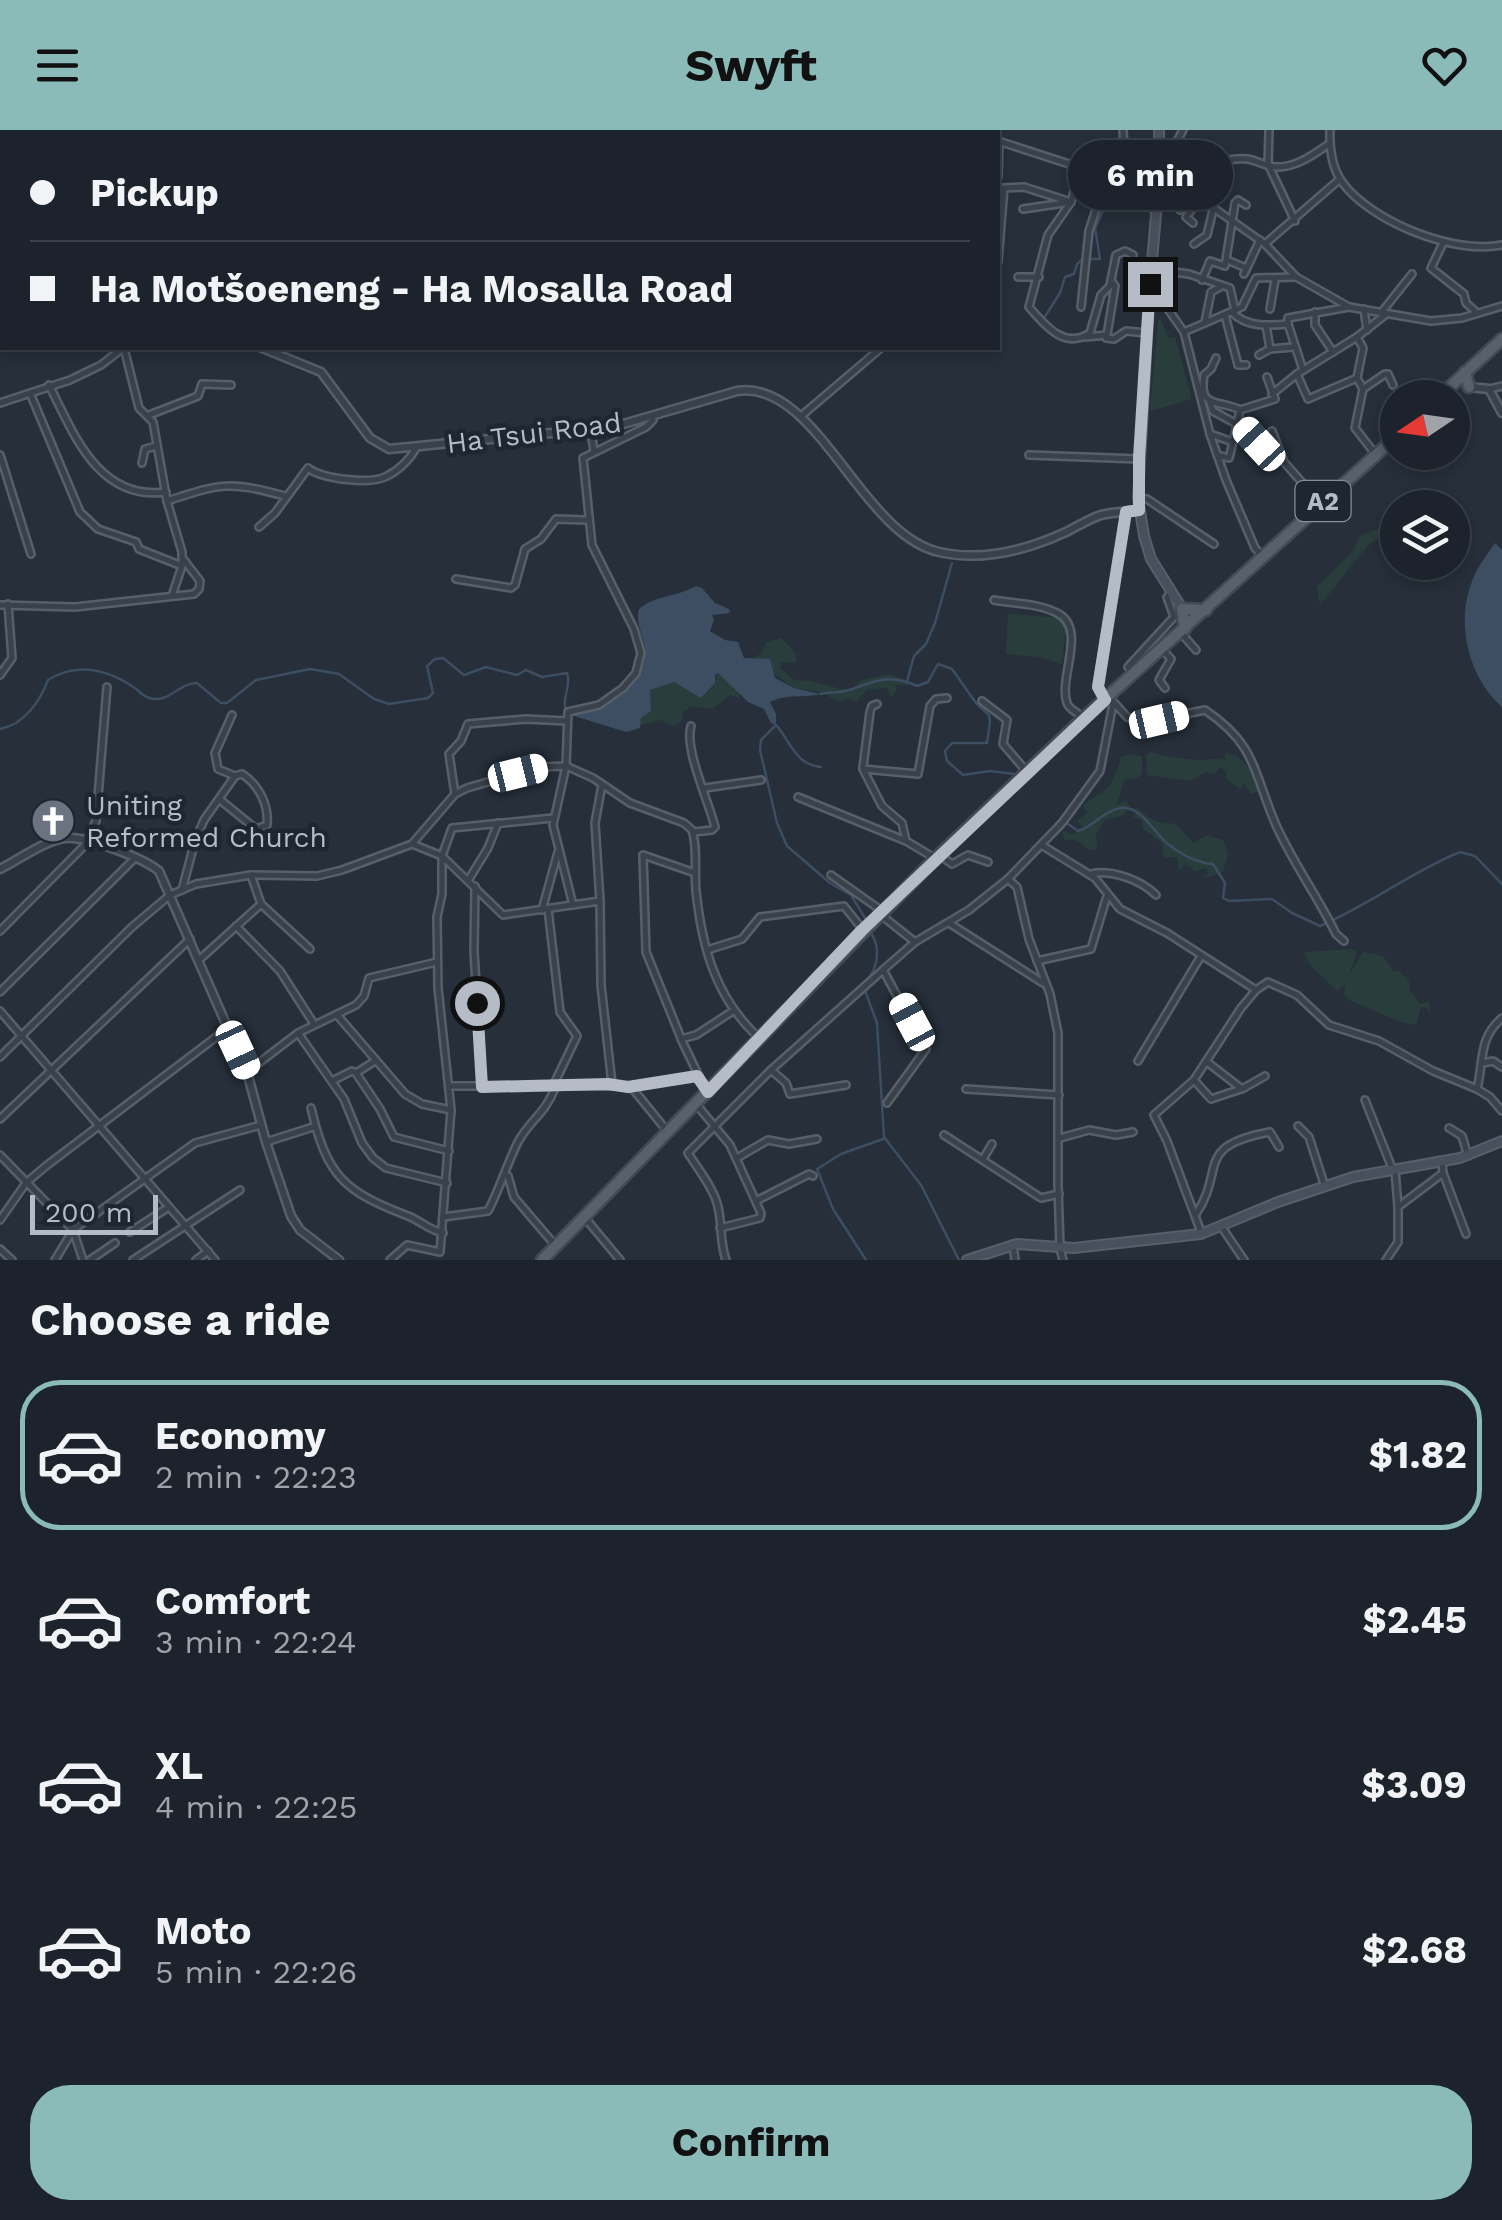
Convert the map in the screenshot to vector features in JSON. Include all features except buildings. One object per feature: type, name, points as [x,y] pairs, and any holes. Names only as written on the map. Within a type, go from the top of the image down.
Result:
[{"type":"main road","points":[[1159,130],[1160,168],[1138,498],[1131,511],[1141,523],[1151,559],[1182,610],[1187,628]]},
{"type":"main road","points":[[1156,214],[1152,203],[1143,196],[1159,182]]},
{"type":"main road","points":[[1466,380],[1502,339]]},
{"type":"main road","name":"A2","points":[[542,1260],[761,1039],[880,912],[1084,718],[1109,700],[1147,655],[1166,654],[1207,609],[1380,451]]},
{"type":"main road","points":[[1182,610],[1207,609]]},
{"type":"main road","points":[[968,1260],[1013,1244],[1060,1248],[1201,1234],[1325,1187],[1393,1168],[1468,1156],[1502,1141]]},
{"type":"street","points":[[1123,130],[1124,148]]},
{"type":"street","points":[[1160,152],[1174,147],[1183,130]]},
{"type":"street","points":[[1269,130],[1268,164],[1295,221]]},
{"type":"street","points":[[1330,130],[1329,144],[1340,179],[1381,215],[1444,242],[1475,249],[1502,245]]},
{"type":"street","points":[[1000,141],[1036,150],[1120,190],[1157,198]]},
{"type":"street","points":[[1180,210],[1193,186],[1222,173],[1229,160],[1252,158],[1281,166],[1311,158],[1329,144]]},
{"type":"street","points":[[1160,168],[1193,186],[1201,198],[1262,242],[1296,276],[1349,307],[1432,322],[1502,306]]},
{"type":"street","points":[[1080,170],[1069,202],[1048,234],[1029,307],[1048,328],[1064,338],[1114,340],[1126,332],[1147,333]]},
{"type":"street","points":[[1227,260],[1245,271],[1262,242],[1295,221],[1309,203],[1340,179]]},
{"type":"street","points":[[1076,186],[1098,203],[1089,232],[1081,308]]},
{"type":"street","points":[[1000,237],[1004,188],[1024,188],[1069,202]]},
{"type":"street","points":[[1193,223],[1186,217],[1201,198]]},
{"type":"street","points":[[1202,280],[1210,261],[1225,266],[1235,203],[1238,200],[1246,205]]},
{"type":"street","points":[[1023,210],[1069,202]]},
{"type":"street","points":[[1194,244],[1207,235],[1214,209]]},
{"type":"street","points":[[1444,242],[1432,268],[1464,294],[1466,304],[1476,312]]},
{"type":"street","points":[[1084,337],[1090,333],[1101,295],[1110,284],[1116,255],[1125,251],[1133,255]]},
{"type":"street","points":[[1152,268],[1189,274],[1230,288],[1238,366],[1246,366]]},
{"type":"street","points":[[1272,394],[1367,330],[1412,274]]},
{"type":"street","points":[[1184,332],[1230,313],[1247,301],[1256,278],[1296,276]]},
{"type":"street","points":[[1018,277],[1039,277]]},
{"type":"street","points":[[1270,309],[1275,280]]},
{"type":"street","points":[[1106,338],[1116,286],[1110,284]]},
{"type":"street","points":[[1150,284],[1184,332],[1217,455],[1254,548],[1263,556]]},
{"type":"street","points":[[1205,322],[1212,292],[1220,286]]},
{"type":"street","points":[[1349,307],[1288,318],[1288,324],[1308,399],[1357,378]]},
{"type":"street","points":[[1364,310],[1367,330]]},
{"type":"street","points":[[1315,312],[1314,325],[1333,352]]},
{"type":"street","points":[[1230,313],[1241,322],[1288,324]]},
{"type":"street","points":[[1266,326],[1270,349]]},
{"type":"street","points":[[1356,337],[1363,348],[1357,378],[1363,389],[1355,428],[1376,455]]},
{"type":"street","points":[[1188,348],[1201,362]]},
{"type":"street","points":[[1260,355],[1270,349],[1293,348]]},
{"type":"street","points":[[0,404],[101,365],[121,350]]},
{"type":"street","points":[[0,675],[12,658],[4,604],[75,607],[194,594],[200,585],[183,563],[158,446],[149,415],[138,408],[124,350]]},
{"type":"street","name":"Ha Tsui Road","points":[[267,350],[321,372],[364,431],[379,446],[389,449],[613,427],[702,399],[753,388],[782,400],[800,416],[888,521],[907,538],[929,549],[965,554],[1021,549],[1103,515],[1131,511]]},
{"type":"street","points":[[800,416],[878,350]]},
{"type":"street","points":[[1216,358],[1202,382],[1213,411],[1244,428],[1259,444]]},
{"type":"street","points":[[1363,389],[1385,374],[1390,380]]},
{"type":"street","points":[[1210,403],[1240,410],[1274,400],[1266,378]]},
{"type":"street","points":[[149,415],[198,396],[202,384],[231,385]]},
{"type":"street","points":[[1470,384],[1488,390],[1502,386]]},
{"type":"street","points":[[49,386],[76,440],[113,482],[140,492],[166,492]]},
{"type":"street","points":[[1488,390],[1502,413]]},
{"type":"street","points":[[30,393],[72,497],[84,517],[98,530],[136,542],[139,550],[183,563]]},
{"type":"street","points":[[1217,455],[1230,458],[1240,410]]},
{"type":"street","points":[[573,905],[553,818],[566,766],[567,721],[571,710],[598,705],[623,688],[636,673],[641,653],[633,627],[598,562],[588,520],[582,458],[653,420]]},
{"type":"street","points":[[582,430],[592,438],[594,452]]},
{"type":"street","points":[[1272,432],[1284,462],[1320,504]]},
{"type":"street","points":[[1210,434],[1233,442]]},
{"type":"street","points":[[142,463],[145,449],[158,446]]},
{"type":"street","points":[[260,527],[308,468],[326,476],[382,479],[404,464],[416,448]]},
{"type":"street","points":[[0,455],[30,554]]},
{"type":"street","points":[[1029,455],[1139,458]]},
{"type":"street","points":[[168,501],[208,487],[236,484],[286,496]]},
{"type":"street","points":[[1138,498],[1147,499],[1214,544]]},
{"type":"street","points":[[1131,511],[1098,687],[1126,717],[1140,723],[1204,710],[1231,730],[1252,758],[1276,825],[1336,934],[1344,940]]},
{"type":"street","points":[[456,578],[511,588],[526,549],[541,539],[556,519],[588,520]]},
{"type":"street","points":[[172,596],[183,563]]},
{"type":"street","points":[[1128,667],[1147,655],[1174,617],[1167,597],[1170,594]]},
{"type":"street","points":[[994,600],[1034,605],[1062,615],[1067,621],[1070,663],[1065,697],[1070,709],[1084,718]]},
{"type":"street","points":[[1187,628],[1196,650]]},
{"type":"street","points":[[1165,688],[1159,680],[1166,654],[1178,664]]},
{"type":"street","points":[[0,931],[87,842],[98,807],[107,687]]},
{"type":"street","points":[[864,768],[918,774],[930,706],[936,699],[947,698]]},
{"type":"street","points":[[726,1260],[716,1200],[688,1153],[772,1070],[915,942],[1008,879],[1043,846],[1100,772],[1109,700]]},
{"type":"street","points":[[982,701],[1007,720],[1004,744],[1027,772]]},
{"type":"street","points":[[877,704],[870,712],[864,768],[882,806],[902,824],[906,841]]},
{"type":"street","points":[[219,799],[256,829],[267,825],[259,791],[247,777],[218,770],[214,756],[232,716]]},
{"type":"street","points":[[456,794],[448,754],[466,734],[468,724],[526,719],[567,721]]},
{"type":"street","points":[[691,726],[688,733],[692,753],[715,827],[694,832]]},
{"type":"street","points":[[0,1057],[132,927],[170,895],[214,880],[251,875],[327,875],[412,844],[456,794],[540,767],[566,766],[630,803],[684,823],[694,832],[695,873],[707,950],[720,989],[734,1012],[761,1039]]},
{"type":"street","points":[[182,890],[194,841],[234,776]]},
{"type":"street","points":[[704,788],[761,780]]},
{"type":"street","points":[[602,784],[595,823],[601,985],[612,1084]]},
{"type":"street","points":[[798,798],[906,841],[952,864],[968,854],[988,862]]},
{"type":"street","points":[[390,1260],[407,1244],[440,1252],[450,1110],[437,962],[442,856],[452,828],[553,818]]},
{"type":"street","points":[[468,880],[498,823]]},
{"type":"street","points":[[0,869],[60,838],[75,838],[135,858],[159,871],[248,1072],[266,1142],[295,1222],[339,1260]]},
{"type":"street","points":[[412,844],[442,856],[502,915],[600,901]]},
{"type":"street","points":[[1043,846],[1091,874],[1120,909],[1256,990]]},
{"type":"street","points":[[443,1218],[488,1211],[520,1139],[549,1104],[577,1036],[560,1012],[545,910],[558,852]]},
{"type":"street","points":[[695,873],[643,855],[646,952],[681,1040],[708,1092]]},
{"type":"street","points":[[0,992],[135,858]]},
{"type":"street","points":[[1091,874],[1108,872],[1149,888],[1156,895]]},
{"type":"street","points":[[251,875],[262,904],[310,949]]},
{"type":"street","points":[[832,875],[915,942]]},
{"type":"street","points":[[1008,879],[1017,887],[1058,1033],[1058,1194],[1064,1260]]},
{"type":"street","points":[[475,886],[474,951],[482,1087]]},
{"type":"street","points":[[1038,962],[1091,949],[1107,896]]},
{"type":"street","points":[[200,960],[262,904]]},
{"type":"street","points":[[707,950],[742,939],[760,917],[844,906],[862,930]]},
{"type":"street","points":[[948,923],[1045,985]]},
{"type":"street","points":[[236,926],[280,971],[314,1024]]},
{"type":"street","points":[[0,1119],[190,939]]},
{"type":"street","points":[[1138,1060],[1202,956]]},
{"type":"street","points":[[248,1072],[298,1033],[361,1000],[369,978],[437,962]]},
{"type":"street","points":[[883,970],[926,1049],[887,1103]]},
{"type":"street","points":[[1201,1234],[1167,1141],[1154,1119],[1194,1080],[1256,990],[1274,982],[1306,1001],[1329,1025],[1379,1041],[1477,1089],[1502,1111]]},
{"type":"street","points":[[0,1011],[216,1260]]},
{"type":"street","points":[[681,1040],[734,1012]]},
{"type":"street","points":[[337,1015],[405,1094],[422,1104],[450,1110]]},
{"type":"street","points":[[1477,1089],[1484,1063],[1484,1040],[1488,1030],[1502,1018]]},
{"type":"street","points":[[1,1214],[26,1184],[228,1028]]},
{"type":"street","points":[[298,1033],[332,1080],[362,1143],[378,1163],[447,1183]]},
{"type":"street","points":[[356,1073],[376,1060]]},
{"type":"street","points":[[1484,1063],[1492,1061],[1502,1066]]},
{"type":"street","points":[[1207,1062],[1242,1089]]},
{"type":"street","points":[[772,1070],[786,1083],[790,1094],[846,1085]]},
{"type":"street","points":[[332,1080],[352,1071],[356,1073],[394,1137],[449,1151]]},
{"type":"street","points":[[448,1086],[628,1087],[697,1076]]},
{"type":"street","points":[[1194,1080],[1211,1099],[1265,1076]]},
{"type":"street","points":[[628,1087],[669,1133]]},
{"type":"street","points":[[966,1089],[1059,1095]]},
{"type":"street","points":[[1365,1100],[1393,1168],[1398,1242],[1386,1260]]},
{"type":"street","points":[[696,1104],[737,1158],[757,1200],[760,1218],[720,1228]]},
{"type":"street","points":[[310,1108],[312,1128],[345,1186],[442,1232]]},
{"type":"street","points":[[54,1260],[72,1230],[195,1143],[261,1125]]},
{"type":"street","points":[[1298,1126],[1309,1137],[1325,1187]]},
{"type":"street","points":[[266,1142],[312,1128]]},
{"type":"street","points":[[1449,1128],[1462,1136],[1468,1156]]},
{"type":"street","points":[[1060,1138],[1089,1130],[1116,1135],[1132,1132]]},
{"type":"street","points":[[1196,1214],[1212,1166],[1222,1150],[1238,1140],[1270,1132],[1279,1147]]},
{"type":"street","points":[[944,1135],[1041,1198],[1058,1194]]},
{"type":"street","points":[[737,1158],[768,1140],[789,1144],[817,1139]]},
{"type":"street","points":[[984,1160],[992,1144]]},
{"type":"street","points":[[0,1155],[72,1230],[86,1260],[115,1242]]},
{"type":"street","points":[[1442,1162],[1466,1234]]},
{"type":"street","points":[[1398,1207],[1443,1173]]},
{"type":"street","points":[[507,1174],[514,1197],[556,1246]]},
{"type":"street","points":[[757,1200],[810,1174],[813,1176]]},
{"type":"street","points":[[133,1260],[240,1190]]},
{"type":"street","points":[[130,1232],[169,1206]]},
{"type":"street","points":[[584,1217],[620,1260]]},
{"type":"street","points":[[1221,1226],[1244,1260]]},
{"type":"street","points":[[1013,1244],[1014,1260]]},
{"type":"street","points":[[0,1249],[12,1260]]},
{"type":"street","points":[[196,1260],[208,1251]]},
{"type":"shaded area","points":[[1158,320],[1169,338],[1175,337],[1192,399],[1150,411]]},
{"type":"shaded area","points":[[1380,528],[1380,539],[1369,544],[1320,605],[1317,587],[1353,551],[1360,536]]},
{"type":"shaded area","points":[[1008,614],[1063,618],[1066,631],[1062,664],[1040,657],[1006,654]]},
{"type":"shaded area","points":[[781,638],[796,653],[796,663],[781,662],[780,668],[794,680],[841,689],[889,674],[906,680],[909,686],[897,685],[890,697],[888,688],[868,689],[855,702],[848,698],[839,702],[821,692],[794,688],[754,660],[766,642]]},
{"type":"shaded area","points":[[719,673],[736,687],[741,699],[730,695],[712,709],[691,706],[683,712],[681,722],[673,726],[661,720],[640,725],[649,690],[674,682],[704,695]]},
{"type":"shaded area","points":[[1150,752],[1199,760],[1225,760],[1226,754],[1236,755],[1256,775],[1261,791],[1250,794],[1245,782],[1240,789],[1225,777],[1227,773],[1221,767],[1214,774],[1206,772],[1190,781],[1147,775],[1146,756]]},
{"type":"shaded area","points":[[1121,757],[1142,757],[1142,773],[1124,780],[1117,805],[1126,800],[1130,806],[1126,813],[1105,820],[1096,835],[1097,849],[1089,850],[1074,840],[1064,840],[1062,830],[1075,835],[1076,829],[1083,827],[1077,821],[1087,813],[1083,806],[1108,787]]},
{"type":"shaded area","points":[[1138,808],[1155,820],[1175,823],[1193,843],[1207,835],[1223,840],[1228,854],[1223,872],[1203,879],[1208,873],[1206,868],[1195,871],[1185,863],[1182,870],[1177,857],[1163,858],[1163,844],[1143,829],[1142,820],[1133,817]]},
{"type":"shaded area","points":[[1354,949],[1357,953],[1348,977],[1363,952],[1383,956],[1394,972],[1399,971],[1409,981],[1409,989],[1420,1004],[1429,1001],[1431,1016],[1428,1009],[1421,1007],[1416,1025],[1349,1000],[1344,995],[1345,985],[1337,991],[1309,964],[1304,952]]},
{"type":"water","points":[[1495,543],[1502,550],[1502,707],[1474,666],[1468,650],[1465,616],[1471,584]]},
{"type":"water","points":[[696,586],[715,603],[729,609],[730,613],[712,615],[710,631],[738,642],[744,658],[770,659],[775,678],[794,688],[820,694],[770,702],[776,725],[764,709],[748,702],[718,673],[715,683],[701,698],[674,682],[650,690],[651,711],[641,718],[640,728],[626,732],[571,715],[572,711],[607,703],[636,680],[645,657],[639,609]]},
{"type":"waterway","points":[[1120,185],[1144,173]]},
{"type":"waterway","points":[[1044,318],[1065,277],[1074,274],[1077,264],[1083,259],[1100,259],[1095,228],[1106,204],[1117,193]]},
{"type":"waterway","points":[[907,681],[914,656],[926,644],[935,623],[952,563]]},
{"type":"waterway","points":[[0,729],[17,722],[30,710],[48,680],[81,670],[114,676],[152,699],[161,699],[197,683],[221,703],[227,703],[256,680],[310,669],[339,674],[374,699],[389,704],[428,698],[433,693],[427,666],[443,658],[464,675],[486,667],[517,675],[526,670],[542,677],[567,673],[566,709]]},
{"type":"waterway","points":[[820,694],[888,679],[917,686],[928,682],[938,664],[952,669],[990,721],[987,743],[952,743],[945,751],[947,761],[963,775],[990,771],[1015,774]]},
{"type":"waterway","points":[[776,725],[761,740],[760,750],[777,823],[787,846],[830,883],[851,895],[865,918]]},
{"type":"waterway","points":[[777,726],[800,758],[821,767]]},
{"type":"waterway","points":[[1068,824],[1078,831],[1114,810],[1128,808],[1141,815],[1174,848],[1213,864],[1225,883],[1223,898],[1272,899],[1320,926],[1460,852],[1475,856],[1502,884]]},
{"type":"waterway","points":[[866,982],[877,958],[871,933]]},
{"type":"waterway","points":[[864,988],[877,1023],[884,1137],[921,1185],[959,1260]]},
{"type":"waterway","points":[[866,1260],[833,1209],[817,1169],[841,1154],[883,1139]]},
{"type":"place","name":"Uniting Reformed Church","points":[[53,821]]},
{"type":"route","points":[[477,1003],[482,1087],[628,1087],[697,1076],[708,1092],[862,930],[1105,700],[1098,687],[1118,554],[1126,512],[1139,510],[1150,284]]}]
